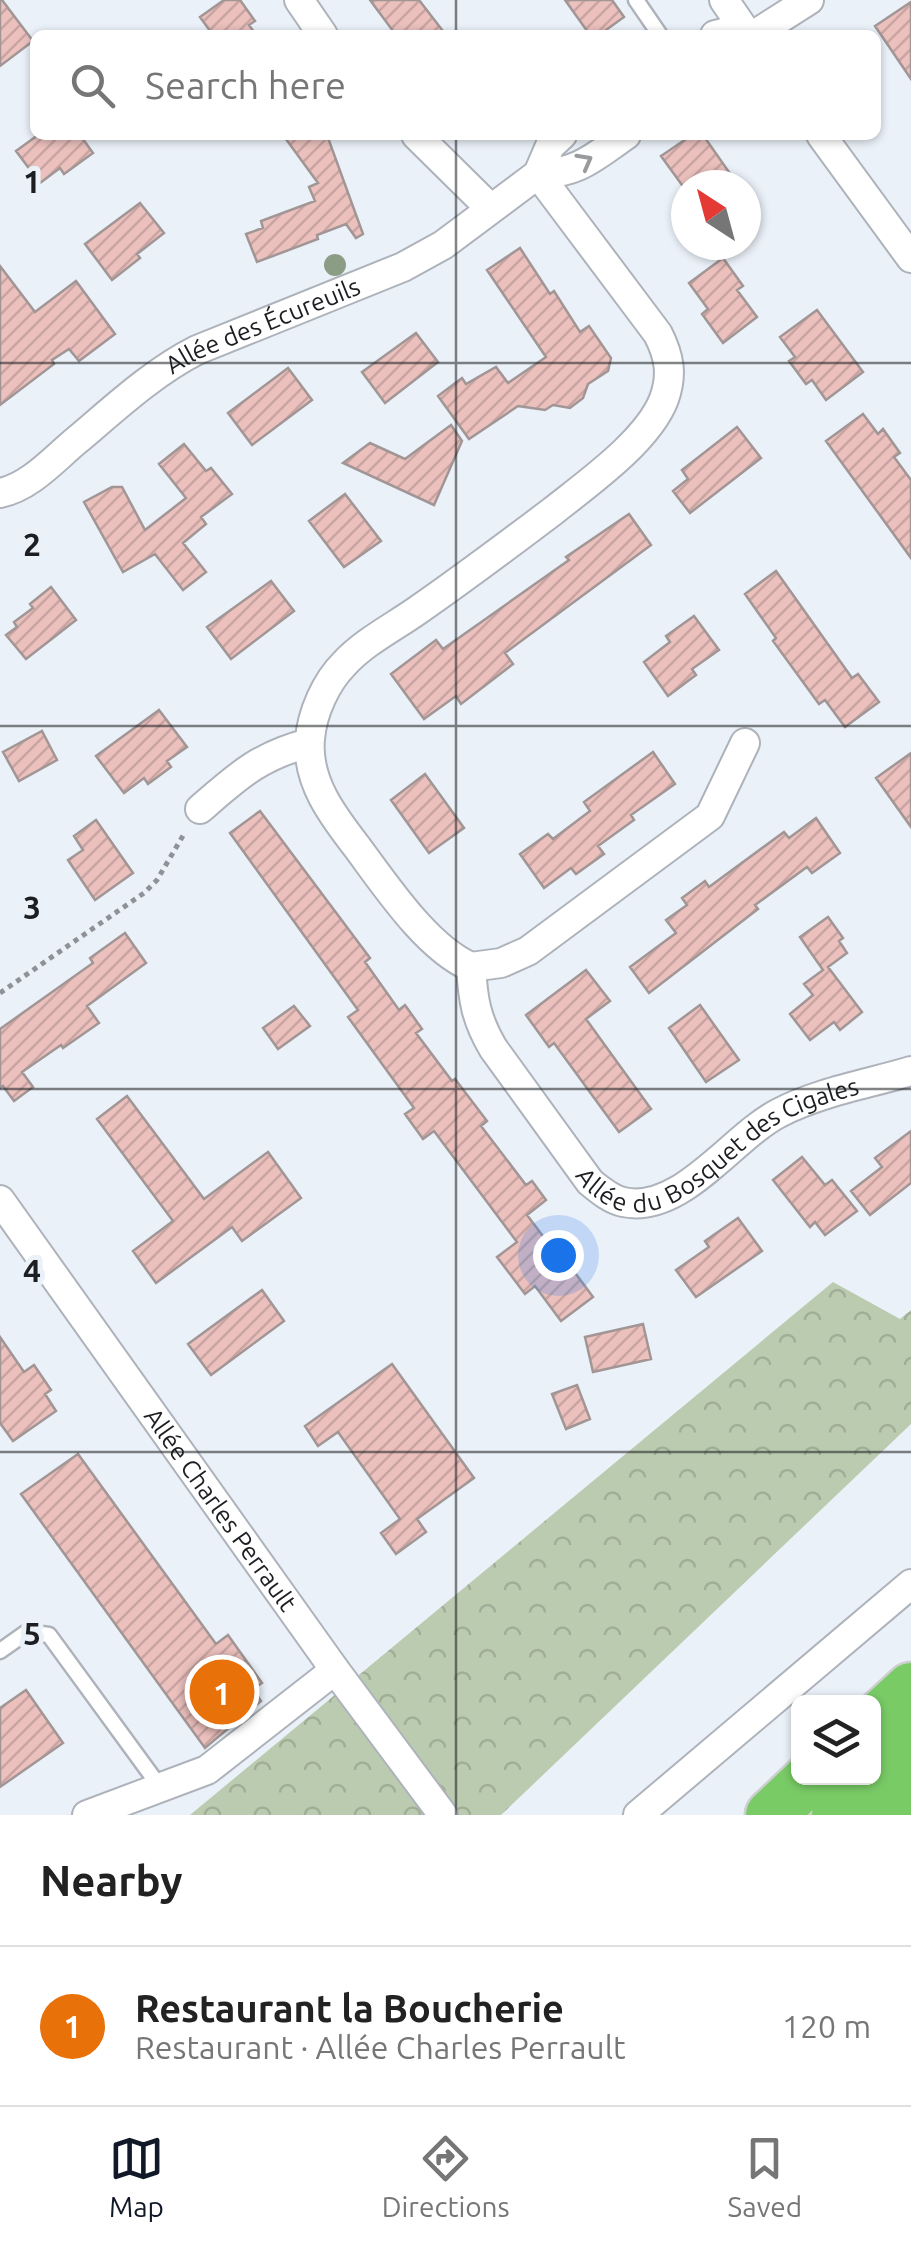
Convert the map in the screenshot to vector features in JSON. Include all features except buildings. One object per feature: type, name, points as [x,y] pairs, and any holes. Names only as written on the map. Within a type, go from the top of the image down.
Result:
[{"type":"highway","points":[[881,1716],[911,1688]]},
{"type":"highway","points":[[837,1815],[911,1745]]},
{"type":"highway","points":[[771,1815],[803,1785]]},
{"type":"highway","points":[[891,1815],[911,1795]]},
{"type":"street","points":[[299,0],[320,30]]},
{"type":"street","points":[[724,0],[747,30]]},
{"type":"street","points":[[759,30],[809,0]]},
{"type":"street","points":[[421,140],[490,208]]},
{"type":"street","name":"Allée des Écureuils","points":[[0,493],[35,476],[173,362],[402,267],[442,245],[538,174],[557,140]]},
{"type":"street","name":"Allée des Écureuils","points":[[538,174],[561,173],[583,164],[619,140]]},
{"type":"street","points":[[825,140],[911,258]]},
{"type":"street","points":[[538,174],[658,334],[670,367],[664,401],[636,439],[593,479],[480,568],[344,663],[312,722],[310,743],[315,779],[335,818],[428,936],[454,960],[471,968],[502,963],[528,951],[710,816],[745,743]]},
{"type":"street","points":[[200,809],[260,760],[310,743]]},
{"type":"street","name":"Allée du Bosquet des Cigales","points":[[471,968],[474,1004],[493,1048],[590,1182],[606,1196],[624,1202],[666,1198],[772,1116],[795,1104],[911,1071]]},
{"type":"street","name":"Allée Charles Perrault","points":[[0,1200],[443,1815]]},
{"type":"street","points":[[638,1815],[911,1584]]},
{"type":"street","points":[[87,1815],[206,1770],[335,1670]]},
{"type":"lane","points":[[636,0],[657,30]]},
{"type":"lane","points":[[0,1651],[27,1632],[50,1635],[160,1787]]},
{"type":"path","points":[[0,993],[144,892],[156,880],[200,809]]},
{"type":"green space","points":[[833,1282],[900,1319],[911,1310],[911,1424],[501,1815],[190,1815]]},
{"type":"place","name":"Restaurant la Boucherie","points":[[222,1692]]}]
